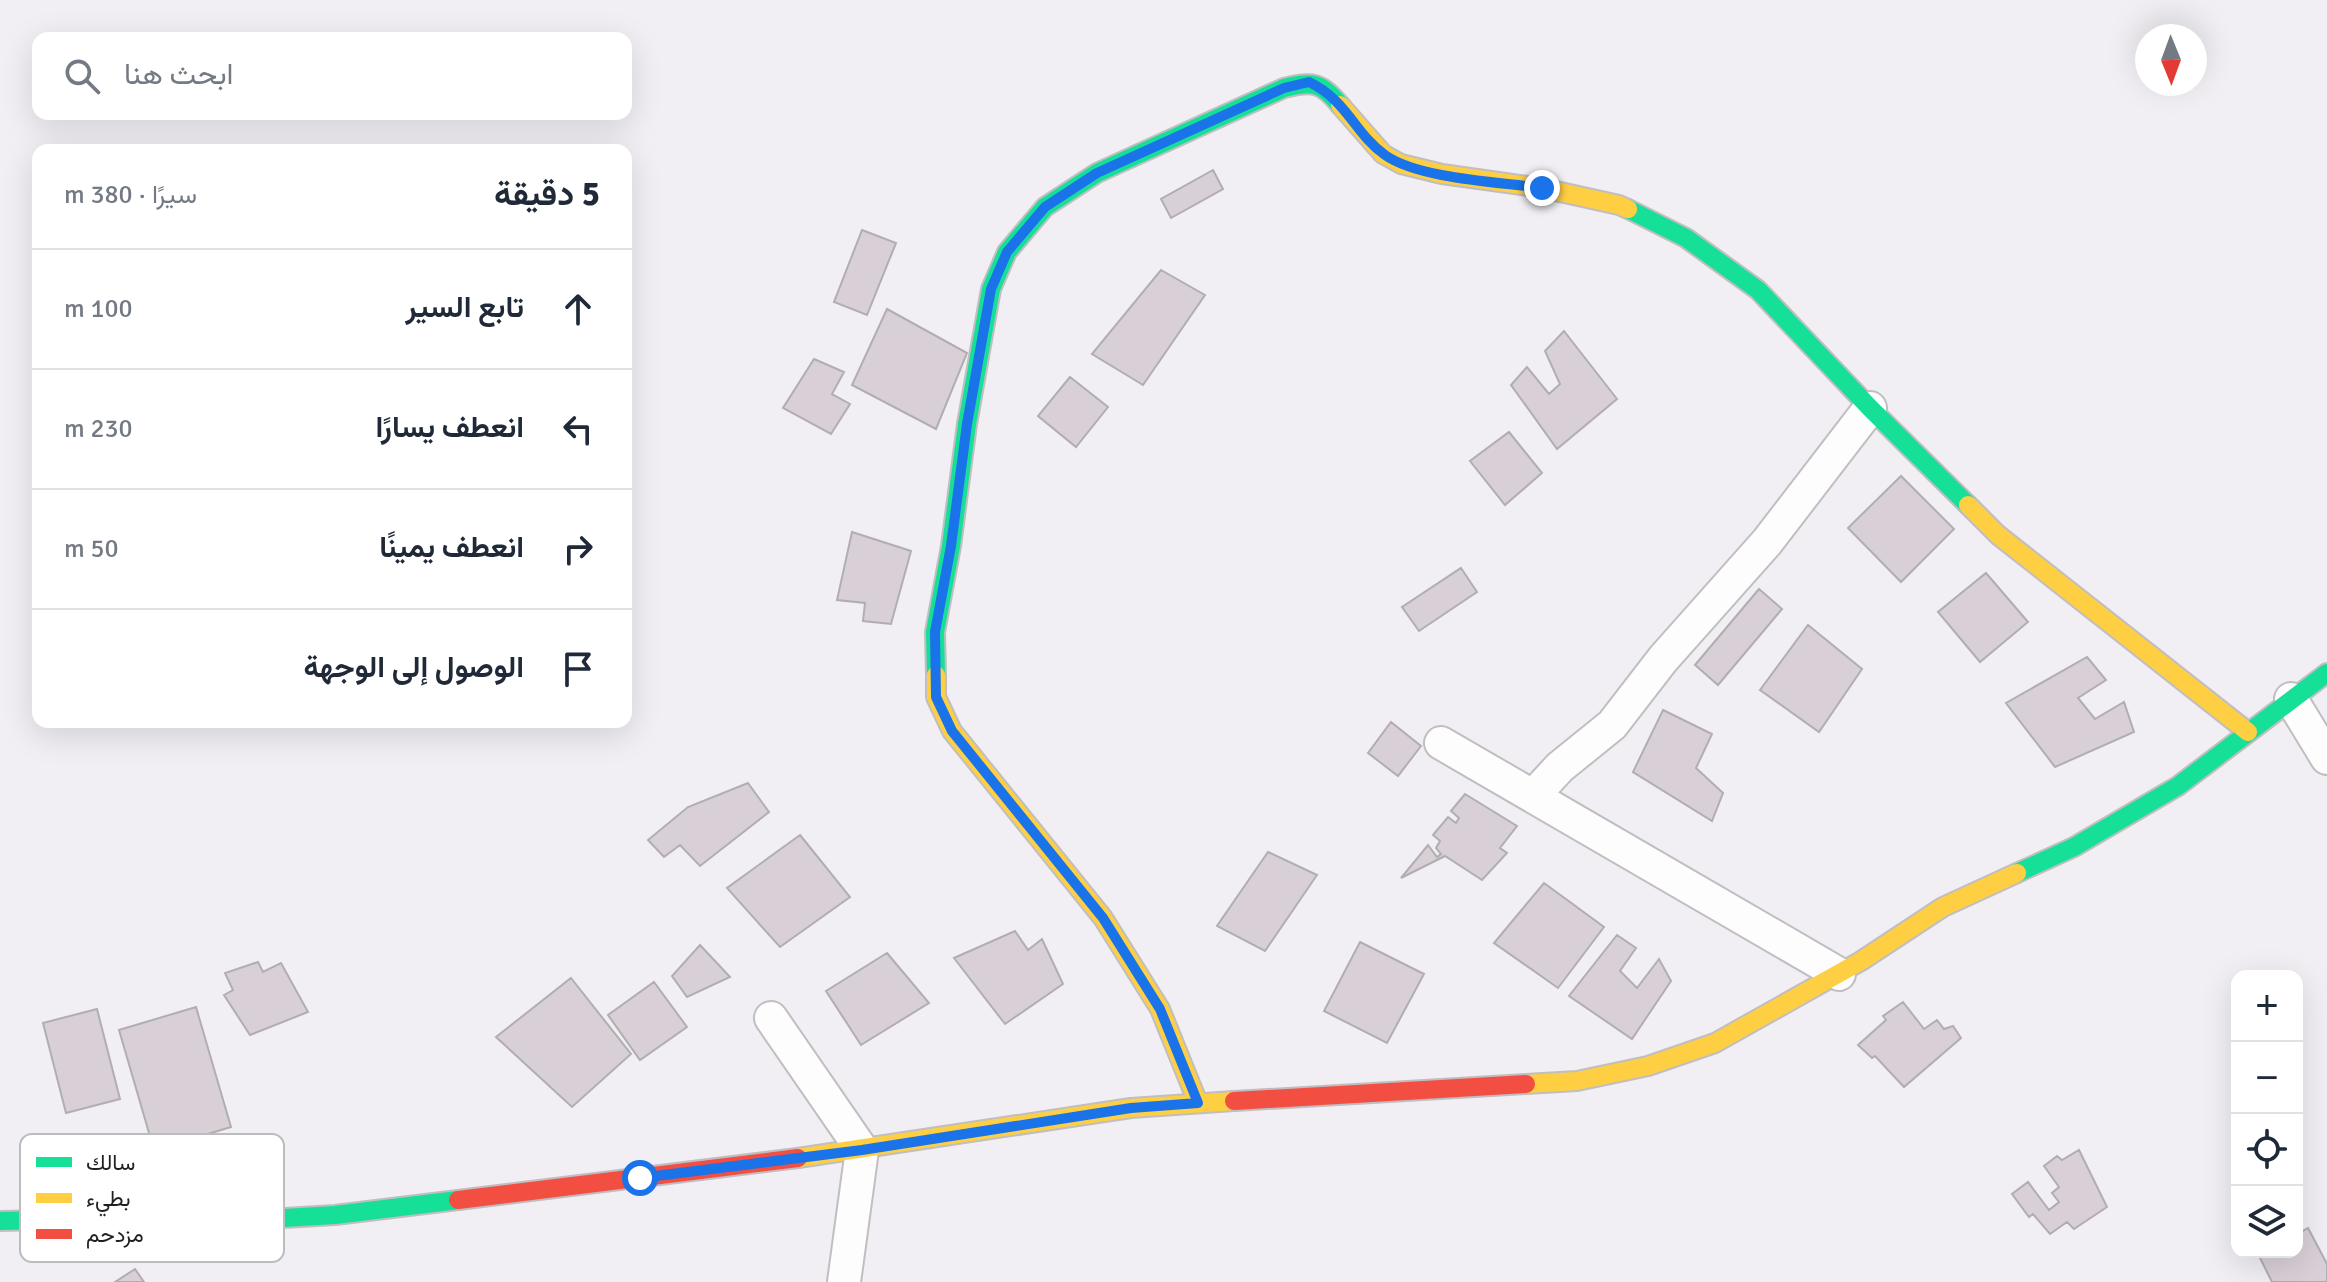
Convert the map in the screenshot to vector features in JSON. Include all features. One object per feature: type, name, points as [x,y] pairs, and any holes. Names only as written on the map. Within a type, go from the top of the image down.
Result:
[{"type":"street","points":[[1198,1103],[1160,1009],[1103,918],[952,731],[936,697],[935,632],[991,289],[1007,252],[1045,207],[1097,173],[1284,88],[1309,82],[1328,91],[1383,154],[1401,164],[1442,174],[1542,188],[1619,205],[1686,238],[1758,290],[1870,408],[1998,535],[2248,732]]},
{"type":"street","points":[[1533,796],[1560,767],[1612,725],[1663,659],[1767,542],[1870,408]]},
{"type":"street","points":[[284,1218],[335,1215],[862,1150],[1131,1108],[1577,1081],[1648,1066],[1715,1043],[1839,974],[1943,907],[2074,847],[2178,786],[2327,673]]},
{"type":"street","points":[[2291,699],[2327,758]]},
{"type":"street","points":[[1441,743],[1839,974]]},
{"type":"street","points":[[771,1018],[862,1150],[844,1282]]},
{"type":"street","points":[[0,1221],[20,1221]]},
{"type":"building","points":[[1213,170],[1223,189],[1171,218],[1161,199]]},
{"type":"building","points":[[862,230],[896,243],[867,315],[834,302]]},
{"type":"building","points":[[1161,270],[1205,295],[1143,385],[1092,354]]},
{"type":"building","points":[[887,309],[967,353],[936,429],[852,385]]},
{"type":"building","points":[[1564,331],[1617,399],[1557,449],[1511,385],[1527,367],[1549,394],[1560,384],[1545,351]]},
{"type":"building","points":[[814,359],[844,372],[832,394],[850,404],[831,434],[783,408]]},
{"type":"building","points":[[1070,377],[1108,407],[1076,447],[1038,416]]},
{"type":"building","points":[[1509,432],[1542,473],[1505,505],[1470,461]]},
{"type":"building","points":[[1901,476],[1954,529],[1901,582],[1848,528]]},
{"type":"building","points":[[852,532],[911,551],[891,624],[863,621],[865,603],[837,600]]},
{"type":"building","points":[[1461,568],[1477,592],[1419,631],[1402,607]]},
{"type":"building","points":[[1986,573],[2028,622],[1980,662],[1938,612]]},
{"type":"building","points":[[1759,589],[1782,609],[1718,685],[1695,665]]},
{"type":"building","points":[[1808,625],[1862,669],[1819,732],[1760,690]]},
{"type":"building","points":[[2087,657],[2106,680],[2078,698],[2095,719],[2124,702],[2134,732],[2055,767],[2006,703]]},
{"type":"building","points":[[1663,710],[1712,734],[1696,768],[1723,793],[1712,821],[1633,772]]},
{"type":"building","points":[[1391,722],[1421,746],[1398,776],[1368,753]]},
{"type":"building","points":[[748,783],[769,812],[700,866],[680,845],[664,857],[648,840],[688,807]]},
{"type":"building","points":[[1465,794],[1517,826],[1500,848],[1507,853],[1482,880],[1445,856],[1401,878],[1428,845],[1437,857],[1441,854],[1436,848],[1440,841],[1433,835],[1448,817],[1456,823],[1459,818],[1451,811]]},
{"type":"building","points":[[800,835],[850,897],[780,947],[727,888]]},
{"type":"building","points":[[1268,852],[1317,875],[1265,951],[1217,926]]},
{"type":"building","points":[[1544,883],[1604,927],[1558,988],[1494,943]]},
{"type":"building","points":[[1015,931],[1028,950],[1042,939],[1063,984],[1005,1024],[954,958]]},
{"type":"building","points":[[1617,935],[1636,948],[1620,971],[1637,988],[1659,959],[1671,981],[1632,1039],[1569,996]]},
{"type":"building","points":[[1360,942],[1424,974],[1387,1043],[1324,1011]]},
{"type":"building","points":[[700,945],[730,977],[687,997],[672,976]]},
{"type":"building","points":[[887,953],[929,1003],[861,1045],[826,991]]},
{"type":"building","points":[[258,962],[263,972],[281,963],[308,1012],[250,1035],[224,995],[233,990],[225,973]]},
{"type":"building","points":[[571,978],[631,1054],[572,1107],[496,1037]]},
{"type":"building","points":[[654,982],[687,1027],[640,1060],[608,1015]]},
{"type":"building","points":[[1903,1002],[1924,1029],[1937,1020],[1944,1029],[1953,1026],[1961,1038],[1904,1087],[1875,1056],[1872,1058],[1858,1045],[1886,1020],[1883,1016]]},
{"type":"building","points":[[196,1007],[231,1127],[208,1134],[149,1134],[119,1030]]},
{"type":"building","points":[[97,1009],[120,1099],[66,1113],[43,1023]]},
{"type":"building","points":[[2079,1150],[2107,1207],[2074,1229],[2067,1222],[2050,1234],[2033,1214],[2029,1217],[2012,1194],[2028,1182],[2049,1210],[2059,1202],[2052,1193],[2059,1187],[2044,1166],[2057,1156],[2062,1160]]},
{"type":"building","points":[[2308,1228],[2327,1264],[2327,1282],[2272,1282],[2260,1258],[2303,1258],[2303,1231]]},
{"type":"building","points":[[135,1269],[144,1282],[115,1282]]},
{"type":"traffic: fast","points":[[936,675],[935,632],[951,546],[967,424],[991,289],[1007,252],[1045,207],[1097,173],[1284,88],[1316,85],[1340,105]]},
{"type":"traffic: fast","points":[[1628,209],[1686,238],[1758,290],[1968,505]]},
{"type":"traffic: fast","points":[[2017,873],[2074,847],[2178,786],[2327,673]]},
{"type":"traffic: fast","points":[[284,1218],[458,1200]]},
{"type":"traffic: fast","points":[[0,1221],[20,1221]]},
{"type":"traffic: slow","points":[[1340,105],[1383,154],[1401,164],[1442,174],[1542,188],[1628,209]]},
{"type":"traffic: slow","points":[[1968,505],[1998,535],[2248,732]]},
{"type":"traffic: slow","points":[[936,675],[936,697],[952,731],[1103,918],[1160,1009],[1198,1103]]},
{"type":"traffic: slow","points":[[1526,1084],[1577,1081],[1648,1066],[1715,1043],[1861,961],[1943,907],[2017,873]]},
{"type":"traffic: slow","points":[[798,1158],[1131,1108],[1234,1101]]},
{"type":"traffic: jam","points":[[1234,1101],[1526,1084]]},
{"type":"traffic: jam","points":[[458,1200],[798,1158]]},
{"type":"route","points":[[640,1178],[862,1150],[1131,1108],[1198,1103],[1160,1009],[1103,918],[952,731],[936,697],[935,632],[991,289],[1007,252],[1045,207],[1097,173],[1284,88],[1309,82],[1328,91],[1383,154],[1401,164],[1442,174],[1542,188]]}]
